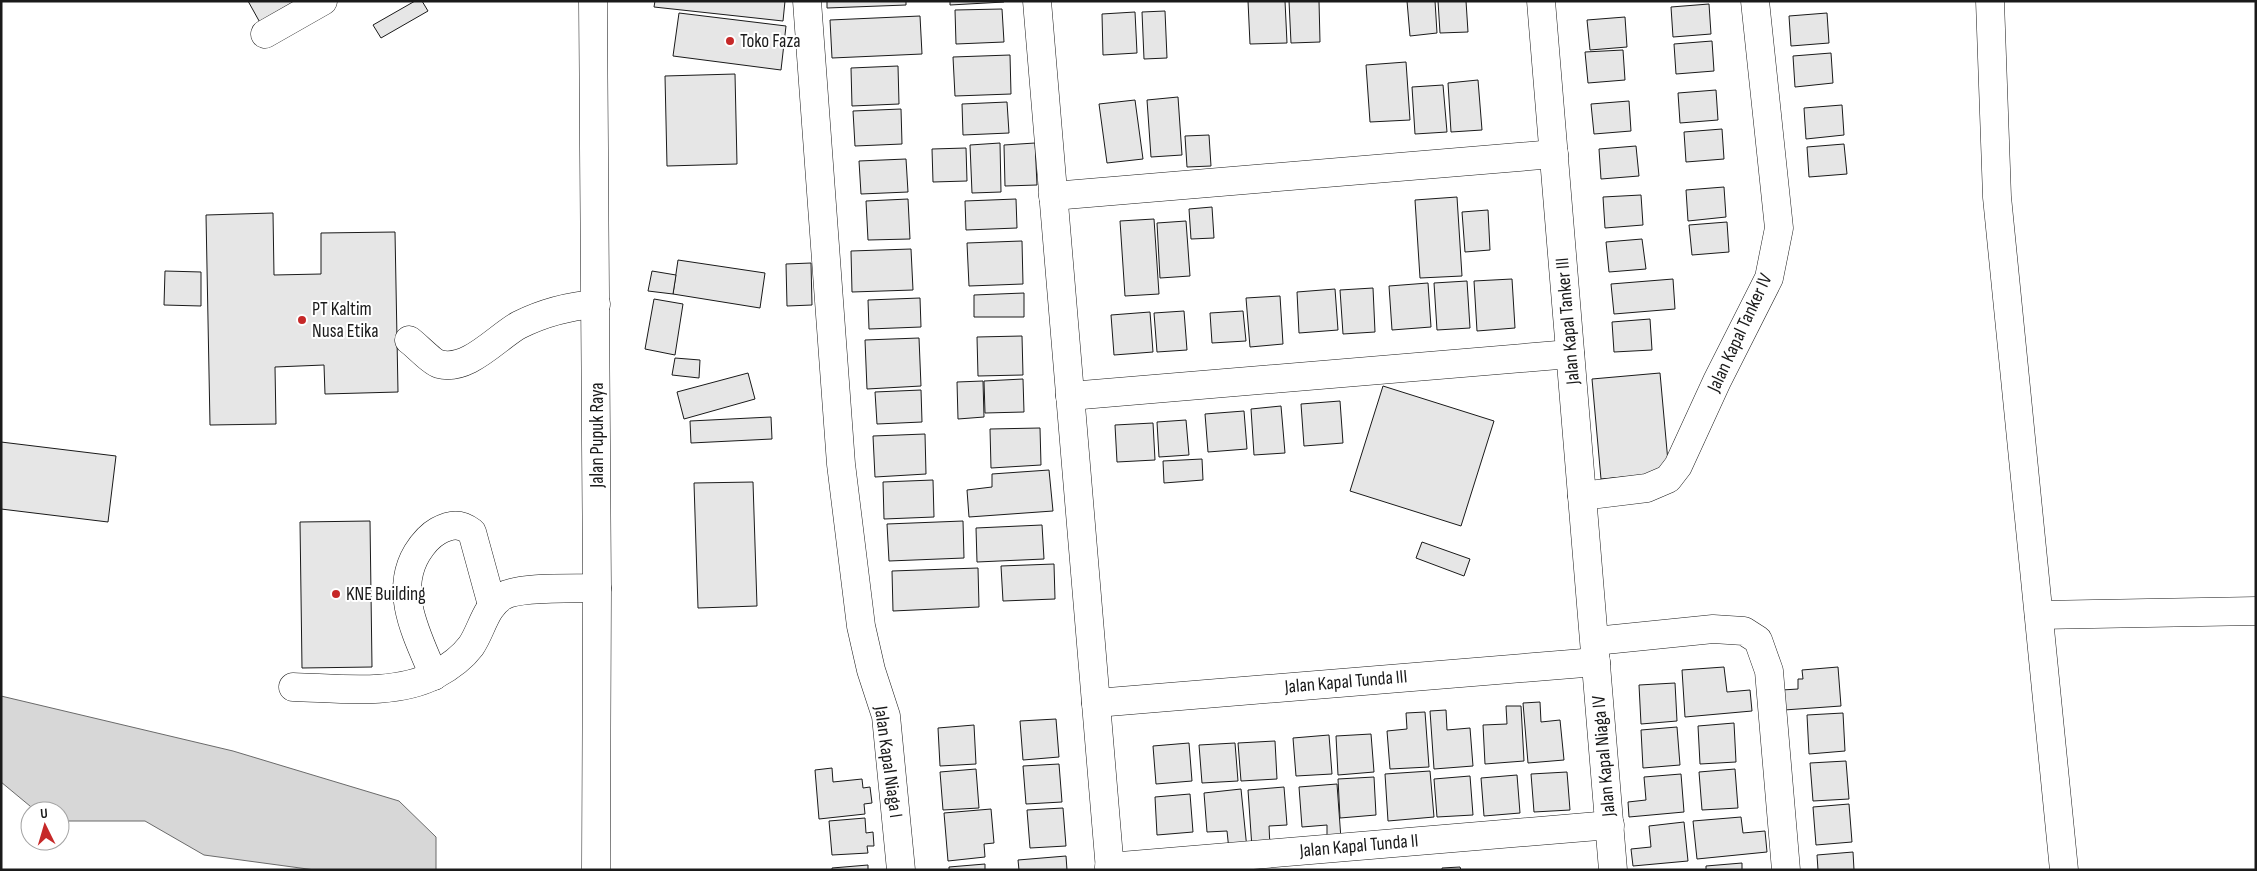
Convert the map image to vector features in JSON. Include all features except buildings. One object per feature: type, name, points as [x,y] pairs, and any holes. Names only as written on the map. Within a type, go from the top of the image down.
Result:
[{"type":"street","points":[[265,34],[323,1]]},
{"type":"street","name":"Jalan Pupuk Raya","points":[[593,1],[597,588],[596,870]]},
{"type":"street","name":"Jalan Kapal Niaga I","points":[[807,1],[841,464],[861,626],[871,670],[886,716],[901,870]]},
{"type":"street","points":[[1037,1],[1110,868]]},
{"type":"street","name":"Jalan Kapal Tanker III","points":[[1541,1],[1595,651]]},
{"type":"street","name":"Jalan Kapal Tanker IV","points":[[1582,496],[1647,488],[1668,479],[1678,466],[1717,381],[1769,278],[1779,228],[1755,1]]},
{"type":"street","points":[[1990,1],[1997,197],[2064,870]]},
{"type":"street","points":[[1053,196],[1554,154]]},
{"type":"street","points":[[409,340],[438,364],[459,364],[490,347],[519,326],[569,307],[596,304]]},
{"type":"street","points":[[1070,396],[1570,354]]},
{"type":"street","points":[[434,676],[409,613],[406,590],[409,565],[421,546],[436,532],[453,525],[464,525],[472,532],[492,605]]},
{"type":"street","points":[[293,687],[395,688],[434,676],[453,664],[471,646],[492,605],[503,596],[516,591],[597,588]]},
{"type":"street","points":[[2039,615],[2256,611]]},
{"type":"street","name":"Jalan Kapal Tunda III","points":[[1096,703],[1595,651],[1713,629],[1744,632],[1758,640],[1769,671],[1786,870]]},
{"type":"street","name":"Jalan Kapal Niaga IV","points":[[1595,651],[1613,870]]},
{"type":"street","name":"Jalan Kapal Tunda II","points":[[1110,868],[1610,825]]},
{"type":"shaded area","points":[[1,696],[233,751],[399,801],[436,837],[436,870],[315,870],[204,855],[145,821],[70,821],[70,801],[24,801],[1,782]]},
{"type":"place","name":"Toko Faza","points":[[730,41]]},
{"type":"place","name":"PT Kaltim Nusa Etika","points":[[302,320]]},
{"type":"place","name":"KNE Building","points":[[336,594]]}]
